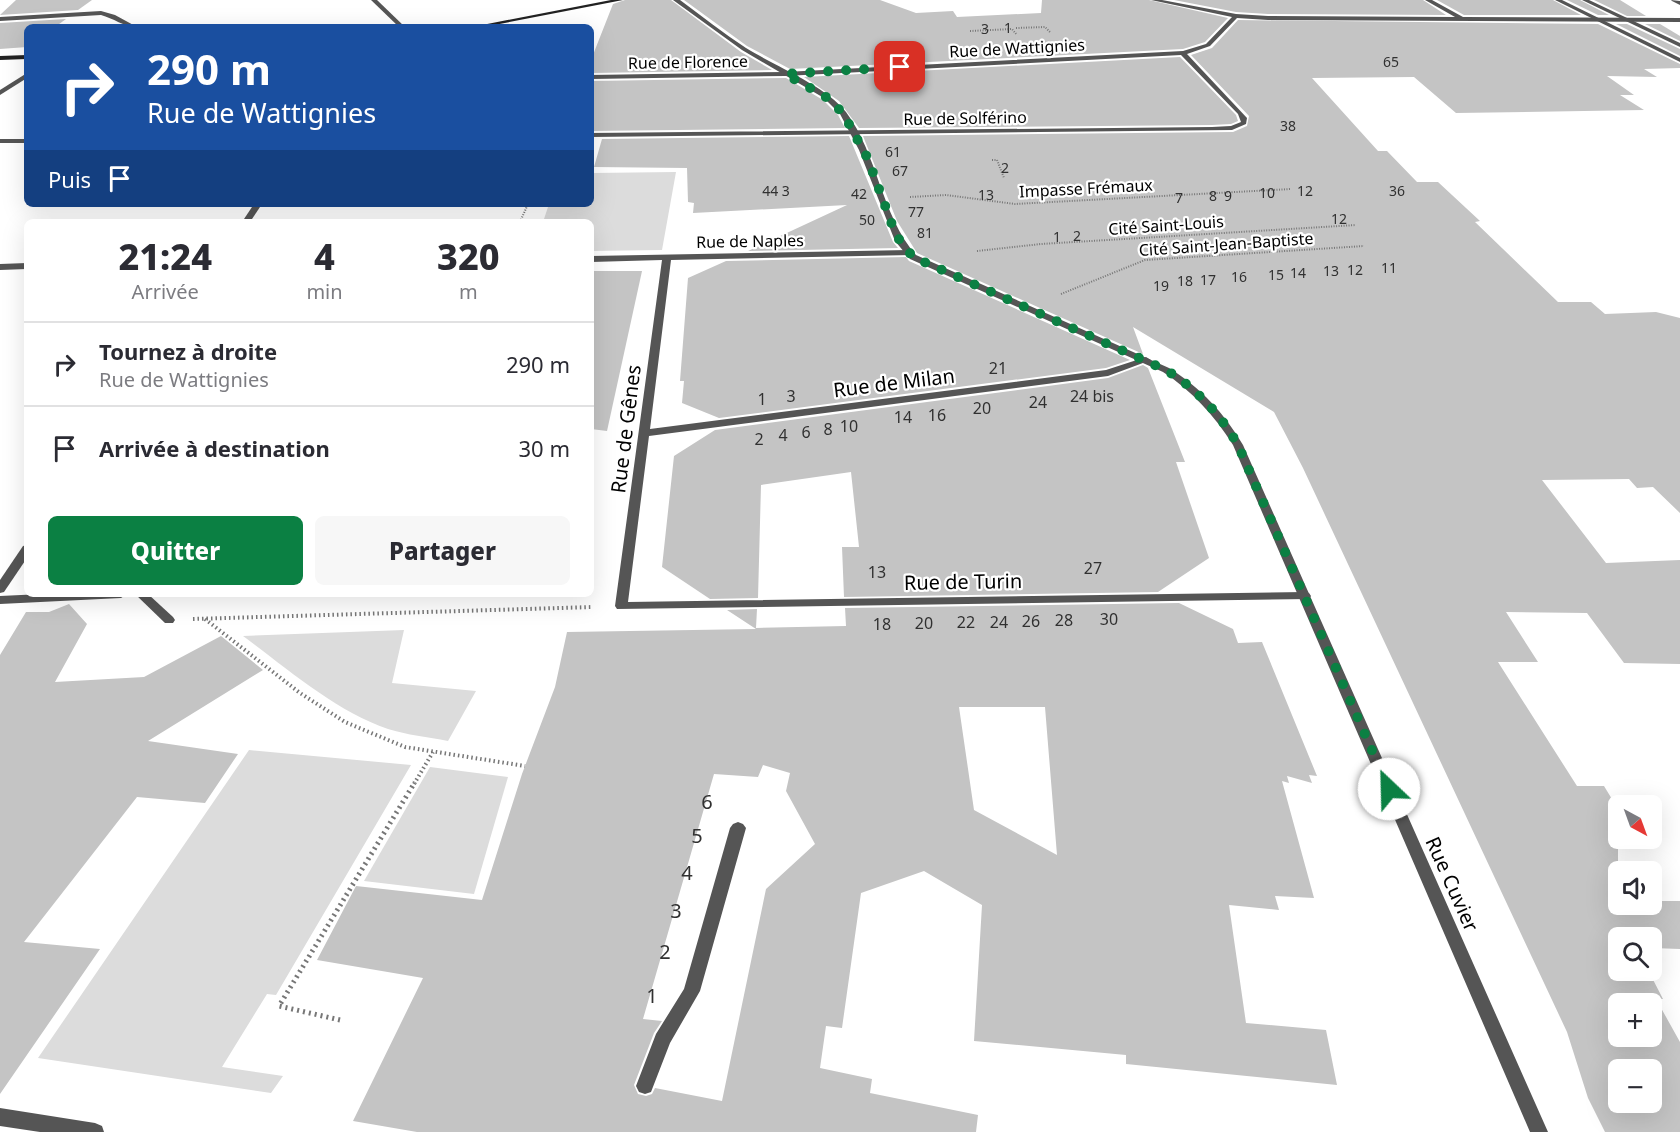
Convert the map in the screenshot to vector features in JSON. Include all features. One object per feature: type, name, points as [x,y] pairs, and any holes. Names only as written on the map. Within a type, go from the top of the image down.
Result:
[{"type":"main road","points":[[491,24],[620,0]]},
{"type":"main road","points":[[0,58],[24,57]]},
{"type":"street","points":[[375,0],[399,24]]},
{"type":"street","name":"Rue Cuvier","points":[[676,0],[744,49],[832,102],[843,113],[868,159],[894,230],[909,253],[920,261],[1146,360],[1186,383],[1203,397],[1229,429],[1305,596],[1539,1132]]},
{"type":"street","points":[[1154,0],[1236,16],[1268,18],[1680,20]]},
{"type":"street","points":[[1428,0],[1462,20]]},
{"type":"street","points":[[1558,0],[1680,60]]},
{"type":"street","points":[[1585,0],[1680,45]]},
{"type":"street","points":[[1674,0],[1680,3]]},
{"type":"street","points":[[0,19],[101,13],[128,24]]},
{"type":"street","name":"Rue de Wattignies","points":[[785,74],[1183,52],[1198,50],[1211,44],[1236,16]]},
{"type":"street","name":"Rue de Solférino","points":[[594,135],[1212,129],[1232,128],[1244,123],[1244,118],[1240,113],[1183,52]]},
{"type":"street","name":"Rue de Florence","points":[[594,76],[785,74]]},
{"type":"street","points":[[0,93],[24,77]]},
{"type":"street","points":[[0,141],[24,141]]},
{"type":"street","name":"Rue de Naples","points":[[594,259],[909,253]]},
{"type":"street","name":"Rue de Gênes","points":[[621,606],[667,258]]},
{"type":"street","points":[[0,267],[24,266]]},
{"type":"street","name":"Rue de Milan","points":[[644,434],[1108,373],[1146,360]]},
{"type":"street","points":[[0,589],[24,553]]},
{"type":"street","name":"Rue de Turin","points":[[621,606],[1305,596]]},
{"type":"street","points":[[0,600],[60,597]]},
{"type":"street","points":[[144,597],[169,620]]},
{"type":"street","points":[[645,1086],[662,1040],[692,991],[738,828]]},
{"type":"street","points":[[0,1117],[95,1132]]},
{"type":"path","points":[[970,31],[1012,29],[1020,38]]},
{"type":"path","points":[[986,159],[997,160],[1004,178]]},
{"type":"path","name":"Impasse Frémaux","points":[[882,198],[946,195],[1015,204],[1291,189]]},
{"type":"path","name":"Cité Saint-Louis","points":[[977,251],[1041,244],[1356,225]]},
{"type":"path","name":"Cité Saint-Jean-Baptiste","points":[[1027,308],[1122,267],[1145,260],[1364,246]]},
{"type":"path","points":[[169,620],[621,606]]},
{"type":"path","points":[[204,618],[300,693],[345,722],[405,747],[525,766]]},
{"type":"path","points":[[340,1020],[279,1006],[433,752]]},
{"type":"shaded area","points":[[676,172],[662,250],[594,251],[594,219],[544,219],[548,207],[594,207],[594,173]]},
{"type":"shaded area","points":[[404,630],[392,683],[476,691],[448,741],[388,729],[350,712],[312,688],[243,636]]},
{"type":"shaded area","points":[[249,750],[411,765],[276,995],[267,994],[222,1067],[283,1076],[271,1093],[38,1058]]},
{"type":"shaded area","points":[[430,767],[508,777],[474,894],[364,881]]},
{"type":"building","points":[[16,0],[92,0],[78,10],[0,15]]},
{"type":"building","points":[[625,0],[671,0],[741,52],[772,70],[594,73],[594,52],[613,4]]},
{"type":"building","points":[[684,0],[880,0],[916,13],[953,11],[957,17],[1041,13],[1042,0],[1149,0],[1228,18],[1205,42],[1183,49],[790,69],[747,46]]},
{"type":"building","points":[[1174,0],[1423,0],[1446,15],[1268,14],[1236,12]]},
{"type":"building","points":[[1437,0],[1553,0],[1581,15],[1464,15]]},
{"type":"building","points":[[1567,0],[1580,0],[1609,15],[1598,15]]},
{"type":"building","points":[[1594,0],[1620,0],[1646,16],[1627,16]]},
{"type":"building","points":[[66,19],[59,24],[24,24],[24,47],[0,49],[0,23]]},
{"type":"building","points":[[1238,20],[1598,24],[1680,64],[1680,68],[1644,69],[1657,77],[1607,76],[1634,95],[1620,95],[1644,110],[1456,113],[1414,77],[1312,78],[1378,151],[1387,151],[1417,182],[1438,182],[1480,221],[1475,222],[1558,302],[1591,302],[1605,314],[1656,312],[1680,318],[1680,513],[1653,487],[1637,488],[1629,479],[1542,480],[1606,563],[1680,560],[1680,664],[1624,663],[1587,613],[1506,612],[1538,662],[1498,662],[1577,786],[1604,786],[1609,795],[1608,849],[1618,849],[1618,861],[1608,861],[1608,915],[1662,915],[1662,901],[1680,901],[1680,949],[1662,948],[1662,927],[1608,927],[1608,981],[1654,981],[1660,993],[1608,993],[1608,1047],[1662,1047],[1662,1010],[1680,1042],[1680,1132],[1605,1132],[1588,1098],[1567,1032],[1303,468],[1274,412],[1133,327],[1143,354],[917,253],[897,221],[863,136],[1233,132],[1247,126],[1249,116],[1191,55],[1212,48]]},
{"type":"building","points":[[1616,24],[1627,24],[1680,49],[1680,56]]},
{"type":"building","points":[[1645,24],[1660,24],[1680,36],[1680,41]]},
{"type":"building","points":[[1180,57],[1236,115],[1238,121],[1231,124],[1212,125],[859,128],[839,101],[804,77]]},
{"type":"building","points":[[786,78],[823,100],[838,115],[845,128],[594,131],[594,81]]},
{"type":"building","points":[[849,136],[893,242],[898,248],[748,251],[847,205],[693,213],[694,203],[688,202],[687,168],[594,167],[602,139]]},
{"type":"building","points":[[906,257],[909,261],[1130,360],[1106,368],[719,418],[682,403],[684,381],[680,381],[688,278],[726,261]]},
{"type":"building","points":[[594,271],[642,271],[607,431],[594,429]]},
{"type":"building","points":[[1143,365],[1148,368],[1185,462],[1176,462],[1209,558],[1158,592],[844,597],[842,547],[859,547],[851,472],[761,485],[758,598],[710,599],[662,567],[674,456],[715,430],[1108,378]]},
{"type":"building","points":[[1179,603],[1233,629],[1238,643],[1262,642],[1317,776],[1309,775],[1312,783],[1287,776],[1289,783],[1282,781],[1314,898],[1275,896],[1279,910],[1229,905],[1246,1023],[1326,1030],[1337,1085],[1126,1064],[1126,1055],[974,1041],[982,905],[924,871],[861,893],[842,1028],[826,1026],[820,1068],[872,1079],[870,1093],[978,1115],[976,1132],[417,1132],[353,1121],[423,978],[317,960],[356,886],[482,900],[522,774],[555,687],[567,632],[756,629],[727,610],[757,609],[756,628],[846,626],[845,608]],"holes":[[[959,707],[1045,707],[1057,855],[974,810]],[[763,765],[790,773],[786,791],[815,844],[766,889],[722,1101],[655,1088],[652,1094],[646,1096],[638,1094],[634,1085],[654,1033],[662,1021],[643,1019],[714,774],[758,777]]]},
{"type":"building","points":[[69,604],[87,624],[55,682],[144,677],[221,636],[263,670],[148,741],[238,754],[205,803],[137,797],[24,942],[100,949],[0,1094],[0,655],[26,612],[49,612]]},
{"type":"route","points":[[900,67],[785,74],[826,97],[843,113],[868,159],[894,230],[913,257],[1166,370],[1203,397],[1216,412],[1238,445],[1389,789]]}]
